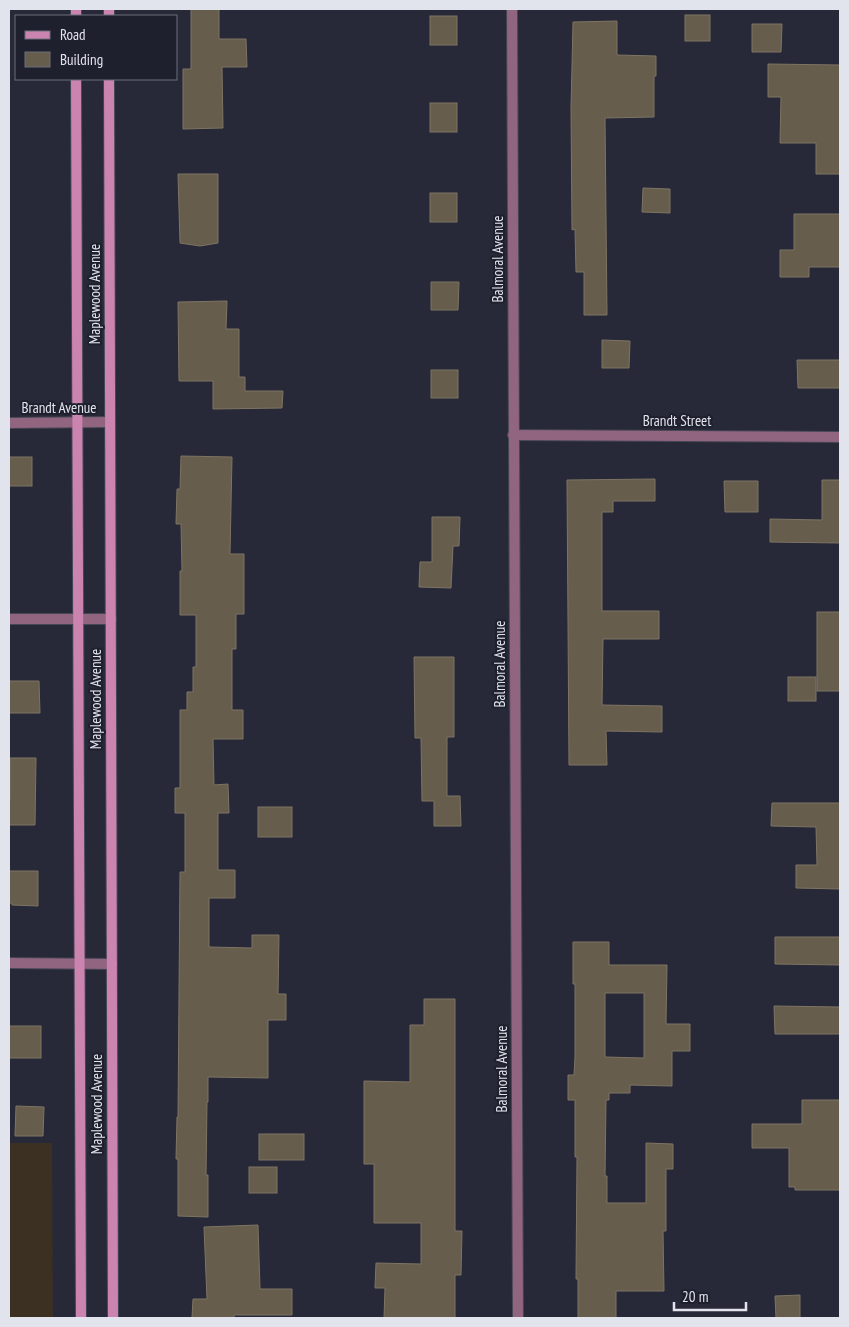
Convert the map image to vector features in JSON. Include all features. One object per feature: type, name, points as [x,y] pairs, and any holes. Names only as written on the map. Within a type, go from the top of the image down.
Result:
[{"type":"street","name":"Balmoral Avenue","points":[[512,9],[518,1318]]},
{"type":"street","name":"Maplewood Avenue","points":[[76,80],[80,1318]]},
{"type":"street","name":"Maplewood Avenue","points":[[109,80],[114,1318]]},
{"type":"street","name":"Brandt Avenue","points":[[9,423],[110,422]]},
{"type":"street","name":"Brandt Street","points":[[513,435],[840,438]]},
{"type":"street","points":[[9,619],[111,619]]},
{"type":"street","points":[[9,963],[112,964]]},
{"type":"shaded area","points":[[9,1143],[52,1143],[53,1318],[9,1318]]},
{"type":"building","points":[[191,9],[219,9],[219,39],[246,39],[247,67],[222,67],[223,128],[183,129],[183,69],[191,69]]},
{"type":"building","points":[[685,15],[710,15],[710,41],[685,41]]},
{"type":"building","points":[[430,16],[457,16],[457,45],[430,45]]},
{"type":"building","points":[[617,21],[617,55],[656,56],[654,117],[605,118],[607,315],[584,315],[584,272],[576,272],[575,229],[572,230],[571,108],[573,22]]},
{"type":"building","points":[[752,24],[782,24],[781,52],[752,52]]},
{"type":"building","points":[[768,64],[840,65],[840,174],[816,174],[816,143],[780,143],[781,97],[768,97]]},
{"type":"building","points":[[430,103],[457,103],[457,132],[430,132]]},
{"type":"building","points":[[178,174],[218,174],[218,243],[200,246],[180,243]]},
{"type":"building","points":[[643,188],[670,189],[670,213],[642,212]]},
{"type":"building","points":[[430,193],[457,193],[457,222],[430,222]]},
{"type":"building","points":[[794,214],[840,214],[840,267],[809,267],[809,277],[780,277],[780,250],[794,250]]},
{"type":"building","points":[[431,282],[459,282],[458,310],[431,310]]},
{"type":"building","points":[[227,301],[226,329],[239,329],[239,377],[245,377],[245,391],[283,391],[282,408],[213,409],[213,381],[179,381],[178,302]]},
{"type":"building","points":[[602,340],[630,341],[629,368],[602,368]]},
{"type":"building","points":[[797,360],[840,360],[840,388],[798,388]]},
{"type":"building","points":[[431,370],[458,370],[458,398],[431,398]]},
{"type":"building","points":[[181,456],[232,457],[230,554],[244,554],[244,614],[236,614],[236,649],[232,649],[232,710],[243,710],[243,739],[213,739],[214,785],[228,784],[229,813],[218,813],[218,870],[235,870],[235,898],[209,898],[209,947],[252,948],[252,935],[279,935],[278,994],[286,994],[286,1020],[268,1020],[268,1078],[208,1077],[206,1175],[208,1175],[208,1217],[178,1216],[178,1159],[176,1159],[180,872],[185,872],[185,813],[175,813],[175,788],[180,788],[180,710],[187,710],[187,692],[193,692],[193,667],[196,667],[196,615],[180,615],[180,571],[182,571],[181,524],[176,524],[177,489],[180,489]]},
{"type":"building","points":[[9,457],[32,457],[32,486],[9,486]]},
{"type":"building","points":[[655,479],[655,501],[613,501],[613,512],[602,512],[602,611],[659,611],[659,639],[603,639],[602,705],[662,706],[662,732],[606,731],[607,765],[569,765],[567,480]]},
{"type":"building","points":[[822,480],[840,480],[840,543],[770,542],[770,519],[822,520]]},
{"type":"building","points":[[724,481],[758,481],[758,512],[725,512]]},
{"type":"building","points":[[432,517],[460,517],[459,546],[453,546],[451,588],[419,587],[420,562],[432,562]]},
{"type":"building","points":[[817,612],[840,612],[840,691],[817,691]]},
{"type":"building","points":[[414,657],[454,657],[454,737],[447,737],[447,796],[460,796],[461,826],[434,826],[434,801],[422,801],[421,738],[415,738]]},
{"type":"building","points":[[788,677],[816,677],[816,701],[788,701]]},
{"type":"building","points":[[9,681],[39,681],[40,713],[9,713]]},
{"type":"building","points":[[10,758],[36,758],[35,825],[9,825]]},
{"type":"building","points":[[772,803],[840,803],[840,889],[796,888],[796,865],[817,865],[816,827],[771,826]]},
{"type":"building","points":[[258,807],[292,807],[292,837],[258,837]]},
{"type":"building","points":[[9,871],[38,871],[38,906],[12,905],[12,903],[9,903]]},
{"type":"building","points":[[775,937],[840,937],[840,965],[775,964]]},
{"type":"building","points":[[573,942],[609,942],[609,965],[667,965],[666,1024],[690,1024],[690,1051],[672,1051],[672,1086],[630,1085],[630,1093],[609,1093],[609,1100],[606,1100],[605,1176],[607,1176],[607,1203],[646,1203],[646,1143],[673,1144],[673,1169],[666,1169],[666,1231],[663,1231],[664,1291],[616,1291],[616,1318],[578,1318],[575,1100],[568,1100],[568,1075],[574,1075],[575,1057],[575,984],[573,984]],"holes":[[[605,993],[644,993],[644,1058],[605,1057]]]},
{"type":"building","points":[[424,999],[455,999],[455,1231],[462,1231],[461,1275],[455,1275],[455,1318],[384,1318],[385,1288],[375,1288],[376,1263],[421,1264],[421,1223],[374,1223],[374,1164],[364,1164],[364,1081],[410,1082],[410,1025],[424,1025]]},
{"type":"building","points":[[774,1006],[840,1007],[840,1034],[775,1034]]},
{"type":"building","points":[[9,1026],[41,1026],[41,1058],[9,1058]]},
{"type":"building","points":[[802,1100],[840,1100],[840,1190],[795,1190],[795,1187],[789,1187],[789,1148],[752,1148],[752,1124],[802,1124]]},
{"type":"building","points":[[16,1106],[44,1107],[43,1136],[15,1136]]},
{"type":"building","points":[[259,1134],[304,1134],[304,1160],[259,1160]]},
{"type":"building","points":[[249,1167],[277,1167],[277,1193],[249,1193]]},
{"type":"building","points":[[258,1225],[260,1289],[292,1289],[292,1315],[234,1315],[234,1318],[192,1318],[193,1299],[207,1299],[204,1227]]},
{"type":"building","points":[[800,1295],[800,1318],[776,1318],[775,1296]]}]
